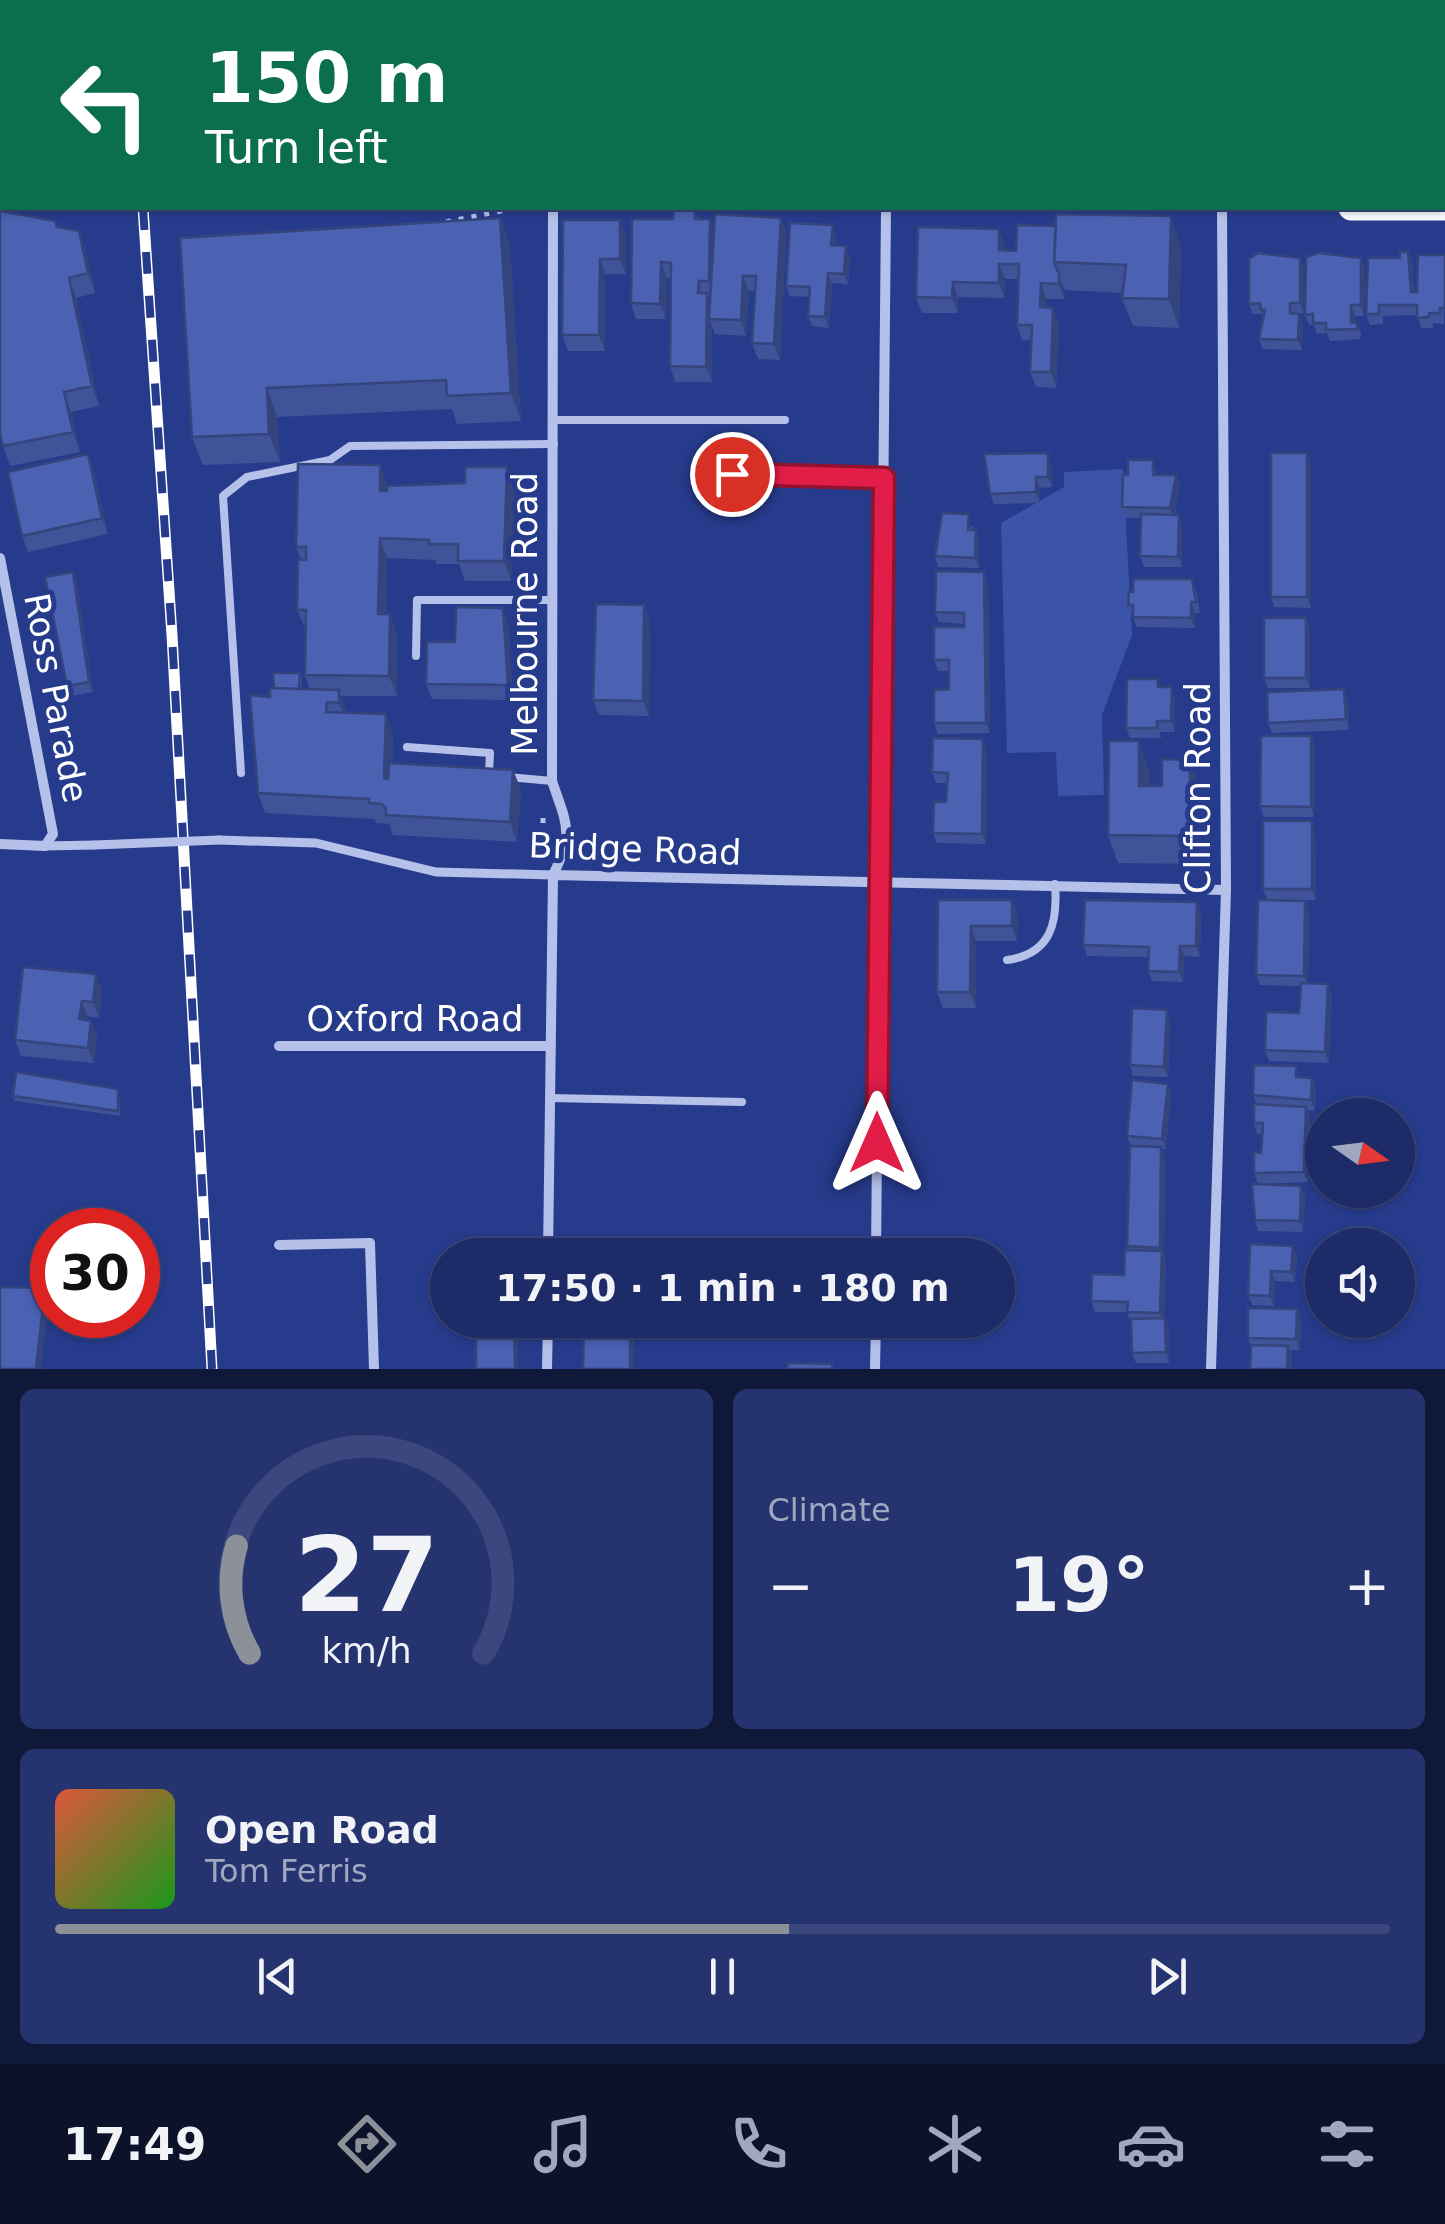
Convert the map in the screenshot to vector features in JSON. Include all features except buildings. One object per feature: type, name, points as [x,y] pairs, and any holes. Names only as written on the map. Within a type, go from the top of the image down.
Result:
[{"type":"street","name":"Melbourne Road","points":[[548,1238],[553,875],[566,849],[565,810],[552,782],[553,210]]},
{"type":"street","points":[[876,1238],[886,210]]},
{"type":"street","name":"Clifton Road","points":[[1211,1369],[1226,890],[1222,210]]},
{"type":"street","name":"Ross Parade","points":[[0,558],[52,810],[53,834],[45,846]]},
{"type":"street","name":"Bridge Road","points":[[45,846],[219,840],[316,843],[436,872],[1226,890]]},
{"type":"street","points":[[0,844],[45,846]]},
{"type":"street","name":"Oxford Road","points":[[278,1046],[550,1046]]},
{"type":"street","points":[[280,1245],[370,1244],[374,1369]]},
{"type":"street","points":[[547,1369],[548,1338]]},
{"type":"street","points":[[875,1369],[876,1338]]},
{"type":"lane","points":[[554,420],[785,420]]},
{"type":"lane","points":[[242,773],[223,496],[248,477],[330,460],[350,446],[554,444]]},
{"type":"lane","points":[[725,500],[732,474],[884,478]]},
{"type":"lane","points":[[416,656],[416,600],[552,600]]},
{"type":"lane","points":[[406,748],[490,754],[489,776],[552,782]]},
{"type":"lane","points":[[1007,960],[1032,953],[1047,941],[1055,922],[1055,884]]},
{"type":"lane","points":[[550,1098],[742,1102]]},
{"type":"path","points":[[433,224],[506,210]]},
{"type":"shaded area","points":[[1123,469],[1132,635],[1102,715],[1104,795],[1058,796],[1056,752],[1007,753],[1001,523],[1064,487],[1064,472]]},
{"type":"railway","points":[[143,210],[172,635],[212,1369]]},
{"type":"route","points":[[732,474],[884,478],[877,1143]]}]
